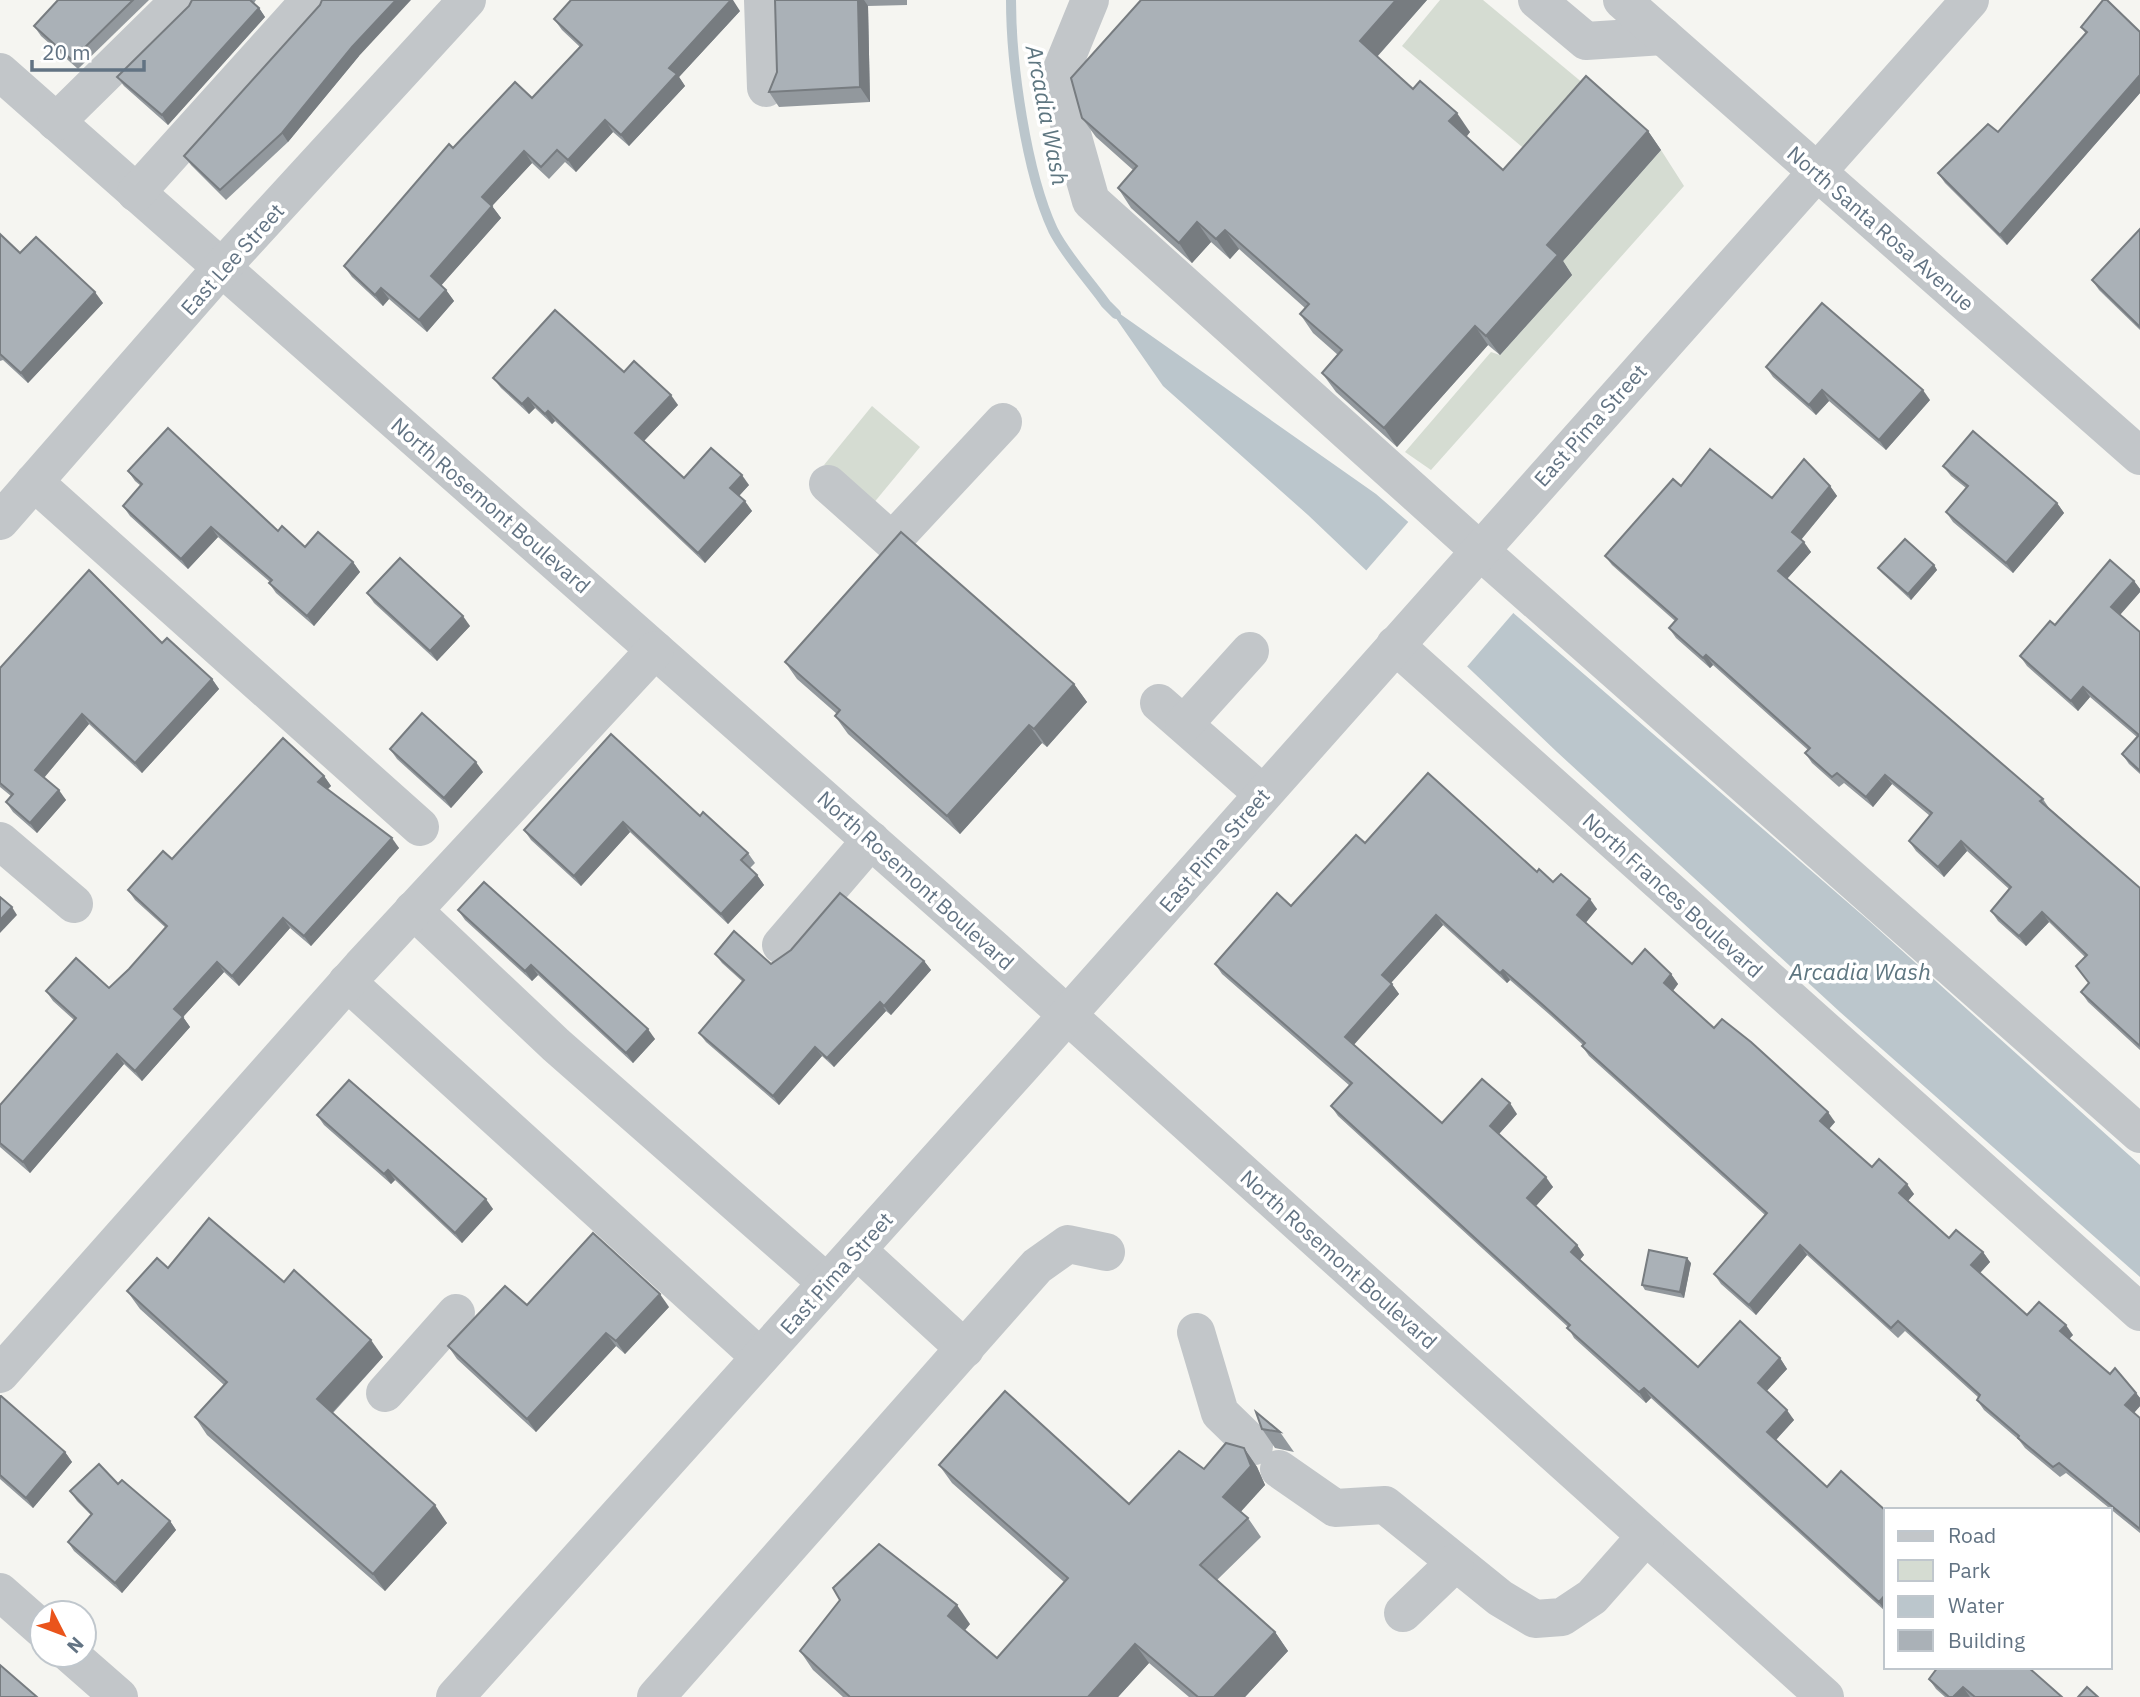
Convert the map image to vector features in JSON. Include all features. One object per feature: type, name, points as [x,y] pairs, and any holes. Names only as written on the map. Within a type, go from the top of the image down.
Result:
[{"type":"street","points":[[56,121],[180,0]]},
{"type":"street","points":[[136,193],[310,0]]},
{"type":"street","name":"East Lee Street","points":[[0,521],[222,268],[467,0]]},
{"type":"street","points":[[763,0],[766,88]]},
{"type":"street","points":[[1090,0],[1057,80],[1091,201],[1470,559],[2140,1134]]},
{"type":"street","points":[[1537,0],[1586,41],[1663,36]]},
{"type":"street","name":"North Santa Rosa Avenue","points":[[1622,0],[2140,456]]},
{"type":"street","name":"East Pima Street","points":[[455,1697],[1068,1014],[1970,0]]},
{"type":"street","name":"North Rosemont Boulevard","points":[[0,72],[1068,1014],[1825,1697]]},
{"type":"street","points":[[828,484],[892,541],[1003,422]]},
{"type":"street","points":[[34,482],[420,827]]},
{"type":"street","name":"North Frances Boulevard","points":[[1398,641],[2140,1312]]},
{"type":"street","points":[[0,1374],[347,982],[655,650]]},
{"type":"street","points":[[1250,651],[1172,713],[1263,794]]},
{"type":"street","points":[[0,841],[74,904]]},
{"type":"street","points":[[780,945],[871,841]]},
{"type":"street","points":[[413,910],[556,1045],[827,1283]]},
{"type":"street","points":[[347,982],[760,1357]]},
{"type":"street","points":[[656,1697],[1037,1266],[1068,1244],[1106,1252]]},
{"type":"street","points":[[857,1250],[965,1349]]},
{"type":"street","points":[[385,1393],[456,1313]]},
{"type":"street","points":[[1196,1332],[1220,1413],[1266,1457],[1335,1508],[1385,1505],[1500,1598],[1535,1619],[1562,1617],[1592,1597],[1646,1536]]},
{"type":"street","points":[[1403,1613],[1455,1563]]},
{"type":"street","points":[[0,1592],[28,1617]]},
{"type":"street","points":[[87,1669],[119,1697]]},
{"type":"green space","points":[[1440,0],[1483,0],[1584,84],[1527,151],[1402,46]]},
{"type":"green space","points":[[1661,150],[1684,186],[1431,470],[1405,452],[1491,352],[1500,355],[1571,275],[1560,264]]},
{"type":"green space","points":[[872,406],[920,447],[872,505],[824,465]]},
{"type":"water","name":"Arcadia Wash","points":[[1106,304],[1376,494],[1868,920],[2140,1165],[2140,1277],[1840,1012],[1557,752],[1308,515],[1163,386]]},
{"type":"pier","points":[[1410,520],[1515,611],[1465,669],[1364,573]]},
{"type":"building","points":[[58,0],[133,0],[72,60],[34,26]]},
{"type":"building","points":[[192,0],[250,0],[259,8],[162,115],[117,77]]},
{"type":"building","points":[[322,0],[396,0],[352,47],[282,133],[220,190],[184,156]]},
{"type":"building","points":[[571,0],[731,0],[669,68],[677,74],[621,135],[605,120],[568,160],[557,150],[541,167],[524,151],[482,197],[492,206],[431,276],[446,290],[419,320],[381,288],[375,295],[344,266],[449,144],[453,148],[515,82],[532,98],[582,45],[554,19]]},
{"type":"building","points":[[775,0],[858,0],[860,87],[769,92],[777,72]]},
{"type":"building","points":[[1141,0],[1396,0],[1360,41],[1413,89],[1420,81],[1457,113],[1449,121],[1503,170],[1586,76],[1648,131],[1547,245],[1558,255],[1486,336],[1475,326],[1384,428],[1322,373],[1342,350],[1300,314],[1309,304],[1225,230],[1216,239],[1197,222],[1179,243],[1118,188],[1137,166],[1082,118],[1071,78]]},
{"type":"building","points":[[2103,0],[2107,0],[2140,32],[2140,75],[2000,235],[1938,173],[1988,124],[1998,132],[2087,32],[2081,27]]},
{"type":"building","points":[[2140,229],[2140,327],[2092,280]]},
{"type":"building","points":[[0,234],[20,253],[36,237],[95,292],[21,373],[0,354]]},
{"type":"building","points":[[1822,303],[1923,390],[1879,440],[1822,390],[1809,405],[1766,367]]},
{"type":"building","points":[[555,310],[624,372],[634,361],[671,395],[635,433],[684,478],[711,448],[742,475],[730,488],[745,501],[698,553],[548,411],[545,414],[528,398],[522,404],[493,378]]},
{"type":"building","points":[[168,428],[278,531],[282,526],[305,547],[318,532],[353,562],[307,616],[269,583],[272,580],[211,527],[181,559],[123,506],[142,484],[128,471]]},
{"type":"building","points":[[1973,431],[2057,503],[2006,563],[1946,512],[1968,486],[1943,466]]},
{"type":"building","points":[[1710,449],[1772,498],[1804,459],[1830,486],[1792,532],[1804,542],[1778,571],[2043,799],[2040,801],[2140,888],[2140,1046],[2081,992],[2089,983],[2076,966],[2087,955],[2042,912],[2019,936],[1991,911],[2011,887],[1961,841],[1938,867],[1909,841],[1932,813],[1885,775],[1866,797],[1837,773],[1832,777],[1805,753],[1810,748],[1706,655],[1703,658],[1669,628],[1677,619],[1605,556],[1673,479],[1681,486]]},
{"type":"building","points":[[901,532],[1074,684],[1034,729],[1029,725],[947,816],[835,716],[840,710],[785,662]]},
{"type":"building","points":[[1905,539],[1934,565],[1908,594],[1878,568]]},
{"type":"building","points":[[400,558],[463,616],[430,651],[367,593]]},
{"type":"building","points":[[2110,560],[2134,581],[2111,607],[2140,632],[2140,771],[2122,754],[2139,735],[2083,687],[2071,701],[2020,656],[2050,621],[2055,625]]},
{"type":"building","points":[[89,570],[162,643],[167,638],[212,679],[135,763],[82,714],[35,770],[59,790],[30,823],[6,802],[13,794],[0,783],[0,668]]},
{"type":"building","points":[[422,713],[476,762],[444,798],[390,749]]},
{"type":"building","points":[[611,734],[700,816],[703,812],[748,853],[741,860],[757,875],[721,914],[623,822],[574,876],[524,830]]},
{"type":"building","points":[[283,738],[324,776],[318,782],[392,838],[304,936],[283,918],[232,976],[217,962],[174,1009],[183,1017],[135,1071],[117,1054],[23,1162],[0,1143],[0,1105],[76,1018],[46,991],[76,958],[109,988],[129,969],[167,926],[128,890],[163,851],[172,859]]},
{"type":"building","points":[[1428,773],[1537,872],[1539,869],[1553,882],[1561,874],[1590,899],[1577,915],[1632,964],[1645,949],[1671,974],[1664,983],[1714,1028],[1722,1019],[1751,1042],[1828,1112],[1820,1121],[1872,1167],[1879,1159],[1907,1184],[1899,1193],[1949,1238],[1956,1230],[1983,1252],[1971,1265],[2027,1315],[2039,1302],[2066,1325],[2060,1331],[2110,1374],[2115,1368],[2136,1393],[2125,1405],[2140,1418],[2140,1529],[2059,1463],[2053,1467],[2018,1438],[2019,1436],[1977,1400],[1980,1395],[1898,1321],[1891,1328],[1800,1245],[1749,1305],[1714,1274],[1767,1213],[1582,1046],[1585,1043],[1543,1005],[1503,970],[1500,973],[1436,915],[1382,975],[1392,984],[1345,1037],[1442,1123],[1482,1079],[1510,1103],[1490,1126],[1546,1177],[1527,1198],[1577,1245],[1571,1252],[1698,1367],[1740,1321],[1780,1358],[1758,1383],[1787,1410],[1767,1432],[1827,1487],[1841,1471],[1884,1509],[1884,1596],[1879,1602],[1644,1388],[1639,1392],[1567,1328],[1570,1325],[1331,1106],[1352,1083],[1215,964],[1277,893],[1291,906],[1356,835],[1365,843]]},
{"type":"building","points":[[484,882],[648,1029],[626,1053],[531,965],[525,971],[458,910]]},
{"type":"building","points":[[840,893],[924,961],[884,1006],[880,1002],[827,1058],[815,1047],[773,1096],[699,1033],[744,980],[715,954],[734,931],[771,964],[791,950]]},
{"type":"building","points":[[0,897],[12,907],[0,920]]},
{"type":"building","points":[[349,1080],[486,1199],[455,1233],[388,1170],[384,1174],[317,1115]]},
{"type":"building","points":[[209,1218],[284,1282],[294,1270],[371,1340],[317,1399],[435,1505],[373,1574],[195,1417],[227,1382],[127,1291],[157,1258],[168,1268]]},
{"type":"building","points":[[593,1233],[660,1294],[616,1341],[606,1333],[527,1419],[448,1346],[505,1286],[527,1305]]},
{"type":"building","points":[[1649,1250],[1687,1258],[1680,1292],[1642,1285]]},
{"type":"building","points":[[1005,1391],[1129,1504],[1179,1451],[1204,1469],[1226,1443],[1244,1448],[1251,1466],[1223,1497],[1248,1518],[1200,1565],[1275,1632],[1214,1697],[1198,1697],[1135,1644],[1088,1697],[850,1697],[800,1651],[840,1600],[833,1588],[879,1544],[957,1605],[948,1616],[997,1658],[1068,1578],[939,1465]]},
{"type":"building","points":[[0,1396],[65,1452],[26,1498],[0,1475]]},
{"type":"building","points":[[1256,1412],[1280,1432],[1262,1429]]},
{"type":"building","points":[[99,1464],[118,1484],[122,1480],[170,1521],[115,1583],[68,1542],[92,1514],[70,1491]]},
{"type":"building","points":[[0,1665],[37,1697],[0,1697]]},
{"type":"building","points":[[1936,1669],[2030,1669],[2062,1697],[1975,1697],[1963,1687],[1953,1697],[1949,1697],[1929,1679]]},
{"type":"building","points":[[2087,1687],[2098,1697],[2078,1697]]},
{"type":"waterway","name":"Arcadia Wash","points":[[1011,0],[1017,86],[1028,149],[1043,206],[1064,249],[1116,314]]}]
